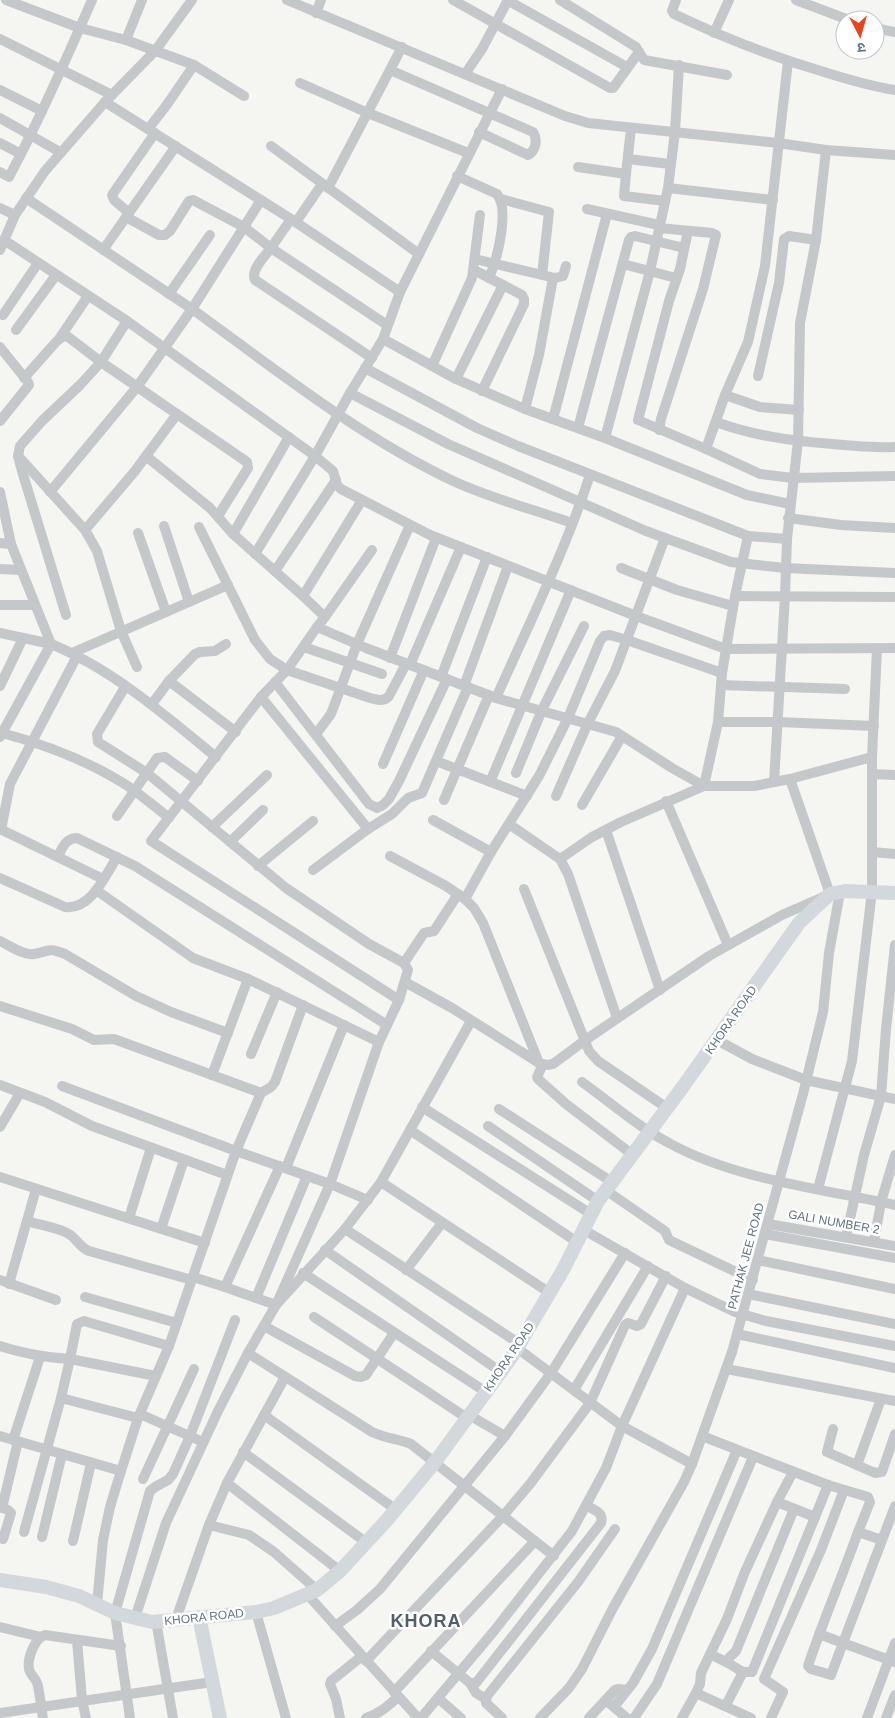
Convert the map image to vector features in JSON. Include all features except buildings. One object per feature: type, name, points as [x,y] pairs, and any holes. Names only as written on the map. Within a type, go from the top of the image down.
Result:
[{"type":"street","points":[[6,0],[80,28],[126,40],[194,65],[244,96]]},
{"type":"street","points":[[0,172],[8,177],[21,154],[62,70],[92,0]]},
{"type":"street","points":[[126,40],[142,0]]},
{"type":"street","points":[[192,0],[155,51],[60,152],[15,215],[2,245],[38,263],[127,321],[289,436],[333,471],[340,489],[436,538],[726,649],[782,647],[895,648]]},
{"type":"street","points":[[287,0],[565,116],[588,123],[778,143],[826,150],[895,155]]},
{"type":"street","points":[[316,12],[321,0]]},
{"type":"street","points":[[453,0],[607,87],[613,88],[639,52]]},
{"type":"street","points":[[465,74],[495,25],[507,0],[627,67]]},
{"type":"street","points":[[560,0],[636,48],[644,60],[727,74]]},
{"type":"street","points":[[676,0],[672,11],[674,14],[714,33],[788,62],[870,86],[895,90]]},
{"type":"street","points":[[714,33],[729,0]]},
{"type":"street","points":[[796,0],[835,14]]},
{"type":"street","points":[[0,39],[62,70],[109,98],[152,131],[400,292]]},
{"type":"street","points":[[372,358],[255,280],[253,276],[271,248],[325,186],[368,113],[402,47]]},
{"type":"street","points":[[706,449],[725,395],[748,342],[765,266],[788,62]]},
{"type":"street","points":[[194,65],[166,106],[112,195],[114,200],[128,215],[159,235],[165,235],[170,231],[189,201],[193,200],[244,228],[271,248],[387,324]]},
{"type":"street","points":[[605,438],[650,271],[668,188],[675,132],[679,65]]},
{"type":"street","points":[[390,70],[534,132],[536,140],[534,148],[528,155],[478,132]]},
{"type":"street","points":[[300,83],[368,113],[468,153]]},
{"type":"street","points":[[255,554],[383,339],[400,292],[478,132],[502,89]]},
{"type":"street","points":[[0,90],[42,111]]},
{"type":"street","points":[[0,118],[60,152]]},
{"type":"street","points":[[631,128],[624,196],[665,201]]},
{"type":"street","points":[[0,143],[21,154]]},
{"type":"street","points":[[103,250],[176,146]]},
{"type":"street","points":[[271,146],[419,254]]},
{"type":"street","points":[[774,782],[788,518],[798,442],[800,323],[816,240],[826,150]]},
{"type":"street","points":[[628,159],[670,164]]},
{"type":"street","points":[[578,167],[626,174]]},
{"type":"street","points":[[457,176],[497,194],[501,199],[500,242],[496,263],[489,278]]},
{"type":"street","points":[[668,188],[773,200]]},
{"type":"street","points":[[26,198],[192,309],[339,415],[429,469],[479,491],[572,523]]},
{"type":"street","points":[[501,199],[549,212],[542,275]]},
{"type":"street","points":[[50,492],[137,387],[192,309],[261,200]]},
{"type":"street","points":[[0,208],[15,215]]},
{"type":"street","points":[[587,209],[659,226],[712,233],[716,237],[703,289],[659,430]]},
{"type":"street","points":[[553,419],[607,214]]},
{"type":"street","points":[[432,366],[474,270],[476,230],[480,215]]},
{"type":"street","points":[[688,231],[638,420],[760,474],[794,478],[895,476]]},
{"type":"street","points":[[169,294],[210,235]]},
{"type":"street","points":[[578,428],[631,237],[635,236],[684,248]]},
{"type":"street","points":[[758,376],[779,283],[784,239],[789,236],[816,240]]},
{"type":"street","points":[[475,259],[553,278],[563,276],[566,266]]},
{"type":"street","points":[[3,315],[38,263]]},
{"type":"street","points":[[623,264],[676,278]]},
{"type":"street","points":[[474,270],[522,295],[524,299],[524,304],[482,391]]},
{"type":"street","points":[[16,330],[56,275]]},
{"type":"street","points":[[525,409],[539,355],[553,278]]},
{"type":"street","points":[[456,379],[502,285]]},
{"type":"street","points":[[24,378],[59,340],[88,296]]},
{"type":"street","points":[[66,616],[18,456],[20,446],[100,362],[127,321]]},
{"type":"street","points":[[59,340],[68,336],[100,362],[247,462],[248,468],[218,516]]},
{"type":"street","points":[[383,339],[456,379],[525,409],[605,438],[747,495],[790,504]]},
{"type":"street","points":[[0,347],[28,382],[27,389],[0,421]]},
{"type":"street","points":[[365,368],[477,428],[590,475],[748,536],[787,539]]},
{"type":"street","points":[[350,393],[448,444],[646,531],[731,562],[785,568],[895,573]]},
{"type":"street","points":[[725,395],[760,407],[799,410]]},
{"type":"street","points":[[85,530],[146,456],[177,414]]},
{"type":"street","points":[[716,422],[764,436],[798,442],[877,448],[895,447]]},
{"type":"street","points":[[233,534],[289,436]]},
{"type":"street","points":[[18,456],[85,530],[97,551],[121,631],[138,667]]},
{"type":"street","points":[[146,456],[218,516],[233,534],[325,618]]},
{"type":"street","points":[[444,800],[457,769],[548,581],[581,502],[590,475]]},
{"type":"street","points":[[274,571],[336,480]]},
{"type":"street","points":[[1,499],[11,544],[51,644]]},
{"type":"street","points":[[303,596],[362,500]]},
{"type":"street","points":[[788,518],[841,525],[895,528]]},
{"type":"street","points":[[316,734],[331,714],[357,644],[410,525]]},
{"type":"street","points":[[164,526],[189,602]]},
{"type":"street","points":[[198,527],[255,640],[270,659],[287,670],[381,700],[386,699],[408,664],[461,547]]},
{"type":"street","points":[[138,533],[166,612]]},
{"type":"street","points":[[704,786],[718,722],[722,673],[734,601],[748,536]]},
{"type":"street","points":[[390,658],[436,538]]},
{"type":"street","points":[[556,796],[588,724],[615,671],[666,538]]},
{"type":"street","points":[[0,543],[11,544]]},
{"type":"street","points":[[372,550],[287,670],[261,698],[151,841],[399,1000]]},
{"type":"street","points":[[275,682],[369,804],[376,808],[383,806],[412,756],[444,678],[487,558]]},
{"type":"street","points":[[313,870],[368,829],[392,814],[408,798],[422,793],[466,686],[508,566]]},
{"type":"street","points":[[621,568],[677,590],[734,601],[785,596],[895,597]]},
{"type":"street","points":[[0,569],[21,570]]},
{"type":"street","points":[[103,879],[0,829],[10,784],[74,654],[121,631],[228,585]]},
{"type":"street","points":[[490,782],[571,590]]},
{"type":"street","points":[[0,605],[34,605]]},
{"type":"street","points":[[516,773],[542,710],[584,626]]},
{"type":"street","points":[[317,627],[390,658],[492,696],[616,732],[704,786]]},
{"type":"street","points":[[0,634],[51,644],[74,654],[152,704],[216,757]]},
{"type":"street","points":[[404,963],[424,933],[434,931],[461,897],[527,796],[568,718],[600,641],[604,636],[610,635],[628,640],[722,673]]},
{"type":"street","points":[[0,686],[24,638]]},
{"type":"street","points":[[51,644],[1,735],[32,741],[92,766],[123,783],[169,818]]},
{"type":"street","points":[[152,704],[195,654],[215,651],[226,644]]},
{"type":"street","points":[[304,647],[382,674]]},
{"type":"street","points":[[818,1189],[852,1061],[872,891],[872,757],[877,648]]},
{"type":"street","points":[[383,764],[424,670]]},
{"type":"street","points":[[169,682],[236,732]]},
{"type":"street","points":[[721,685],[845,689]]},
{"type":"street","points":[[125,687],[97,734],[98,742],[147,772],[286,888],[370,944],[404,963],[408,970],[399,1000],[379,1042],[330,1184],[276,1305],[248,1353],[203,1442],[166,1523],[135,1618]]},
{"type":"street","points":[[261,698],[368,829]]},
{"type":"street","points":[[718,722],[778,722],[874,726]]},
{"type":"street","points":[[582,805],[622,736]]},
{"type":"street","points":[[117,816],[157,758],[165,757],[198,781]]},
{"type":"street","points":[[560,859],[606,830],[666,801],[704,786],[754,786],[790,779],[872,757]]},
{"type":"street","points":[[436,761],[527,796]]},
{"type":"street","points":[[872,774],[895,775]]},
{"type":"street","points":[[212,826],[266,775]]},
{"type":"street","points":[[790,779],[835,893]]},
{"type":"street","points":[[666,801],[728,945]]},
{"type":"street","points":[[230,842],[263,810]]},
{"type":"street","points":[[433,820],[491,852]]},
{"type":"street","points":[[258,866],[313,822]]},
{"type":"street","points":[[509,824],[560,859],[568,874],[617,1018]]},
{"type":"street","points":[[606,830],[660,990]]},
{"type":"street","points":[[58,856],[66,841],[77,838],[135,866],[387,1025]]},
{"type":"street","points":[[872,852],[895,854]]},
{"type":"street","points":[[390,856],[461,897],[474,908],[483,922],[541,1063],[538,1079],[566,1104],[633,1155]]},
{"type":"street","points":[[0,878],[65,906],[74,908],[82,904],[96,890],[117,857]]},
{"type":"street","points":[[524,889],[589,1051],[598,1061],[668,1108]]},
{"type":"street","points":[[96,890],[193,958],[277,992],[379,1042]]},
{"type":"street","points":[[405,982],[541,1063],[546,1065],[553,1064],[709,956],[782,915],[835,893],[872,891],[895,893]]},
{"type":"street","name":"KHORA ROAD","points":[[0,1580],[46,1587],[79,1596],[115,1613],[152,1622],[256,1612],[274,1608],[312,1592],[340,1571],[367,1543],[435,1462],[501,1372],[519,1346],[550,1293],[602,1197],[717,1040],[799,923],[835,893]]},
{"type":"street","name":"PATHAK JEE ROAD","points":[[540,1718],[569,1688],[582,1669],[613,1608],[692,1464],[726,1369],[753,1280],[824,1012],[835,893]]},
{"type":"street","points":[[0,941],[26,953],[34,954],[47,949],[65,954],[136,996],[171,1012],[228,1033]]},
{"type":"street","points":[[846,1237],[854,1196],[880,1096],[895,945]]},
{"type":"street","points":[[212,1075],[248,979]]},
{"type":"street","points":[[251,1054],[277,992]]},
{"type":"street","points":[[97,1604],[103,1540],[110,1508],[139,1416],[169,1346],[236,1151],[261,1092],[271,1087],[275,1082],[304,1005]]},
{"type":"street","points":[[0,1006],[72,1029],[94,1040],[114,1039],[261,1092]]},
{"type":"street","points":[[276,1305],[345,1229],[381,1182],[471,1021]]},
{"type":"street","points":[[225,1286],[283,1167],[344,1025]]},
{"type":"street","points":[[717,1040],[752,1059],[806,1080],[895,1099]]},
{"type":"street","points":[[582,1082],[668,1143],[697,1157],[779,1181],[895,1204]]},
{"type":"street","points":[[0,1086],[45,1102],[92,1126],[227,1175]]},
{"type":"street","points":[[62,1086],[330,1184],[368,1200]]},
{"type":"street","points":[[0,1127],[20,1093]]},
{"type":"street","points":[[422,1107],[602,1197],[665,1230],[669,1240],[753,1280]]},
{"type":"street","points":[[499,1109],[602,1197]]},
{"type":"street","points":[[488,1126],[602,1197]]},
{"type":"street","points":[[410,1130],[581,1236],[625,1253],[685,1288],[727,1309],[766,1321],[895,1346]]},
{"type":"street","points":[[129,1218],[151,1148]]},
{"type":"street","points":[[874,1242],[881,1202],[895,1155]]},
{"type":"street","points":[[161,1229],[184,1160]]},
{"type":"street","points":[[256,1298],[307,1176]]},
{"type":"street","points":[[0,1177],[205,1243]]},
{"type":"street","points":[[381,1182],[550,1293]]},
{"type":"street","points":[[36,1189],[27,1221],[4,1282],[56,1300]]},
{"type":"street","points":[[27,1221],[67,1233],[88,1251],[225,1286],[276,1305]]},
{"type":"street","points":[[406,1270],[442,1222]]},
{"type":"street","name":"GALI NUMBER 2","points":[[768,1224],[895,1244]]},
{"type":"street","points":[[345,1229],[519,1346],[622,1426],[692,1464]]},
{"type":"street","points":[[765,1234],[895,1258]]},
{"type":"street","points":[[324,1250],[501,1372]]},
{"type":"street","points":[[336,1626],[380,1589],[505,1436],[552,1373],[625,1253]]},
{"type":"street","points":[[758,1260],[895,1289]]},
{"type":"street","points":[[574,1390],[648,1266]]},
{"type":"street","points":[[304,1273],[486,1392]]},
{"type":"street","points":[[340,1718],[330,1684],[331,1681],[364,1659],[503,1516],[530,1484],[590,1403],[625,1325],[628,1323],[637,1326],[641,1324],[666,1276]]},
{"type":"street","points":[[209,1525],[249,1536],[274,1552],[312,1592],[336,1626],[364,1659],[420,1718],[458,1675],[572,1531],[606,1468],[622,1426],[685,1288]]},
{"type":"street","points":[[748,1294],[895,1324]]},
{"type":"street","points":[[85,1297],[177,1323]]},
{"type":"street","points":[[314,1317],[468,1416],[505,1436]]},
{"type":"street","points":[[130,1718],[115,1613],[146,1499],[154,1486],[168,1480],[173,1474],[190,1436],[235,1320]]},
{"type":"street","points":[[24,1532],[61,1398],[77,1324],[84,1321],[169,1346]]},
{"type":"street","points":[[264,1326],[355,1376],[361,1377],[366,1375],[394,1332]]},
{"type":"street","points":[[737,1334],[895,1368]]},
{"type":"street","points":[[0,1346],[19,1353],[40,1357],[70,1359],[156,1376]]},
{"type":"street","points":[[248,1353],[372,1432],[382,1437],[410,1444],[554,1556]]},
{"type":"street","points":[[3,1539],[11,1517],[8,1510],[1,1508],[16,1440],[40,1357]]},
{"type":"street","points":[[143,1479],[194,1369]]},
{"type":"street","points":[[726,1369],[895,1401]]},
{"type":"street","points":[[176,1619],[209,1525],[227,1483],[285,1377]]},
{"type":"street","points":[[61,1398],[139,1416],[203,1442]]},
{"type":"street","points":[[858,1466],[881,1399]]},
{"type":"street","points":[[264,1415],[396,1509]]},
{"type":"street","points":[[833,1429],[827,1452],[875,1474],[882,1472],[895,1434]]},
{"type":"street","points":[[0,1436],[121,1471]]},
{"type":"street","points":[[702,1436],[792,1472],[865,1496],[870,1500],[819,1634],[808,1666],[811,1669],[831,1675],[895,1506]]},
{"type":"street","points":[[589,1718],[610,1704],[615,1690],[627,1690],[633,1683],[652,1648],[736,1450]]},
{"type":"street","points":[[243,1452],[367,1543]]},
{"type":"street","points":[[42,1537],[62,1454]]},
{"type":"street","points":[[634,1718],[646,1702],[663,1672],[754,1457]]},
{"type":"street","points":[[73,1541],[91,1463]]},
{"type":"street","points":[[682,1718],[696,1693],[700,1684],[700,1674],[727,1619],[744,1574],[792,1472]]},
{"type":"street","points":[[227,1483],[340,1571]]},
{"type":"street","points":[[710,1654],[743,1672],[752,1672],[828,1485]]},
{"type":"street","points":[[770,1718],[783,1692],[764,1679],[821,1550],[844,1490]]},
{"type":"street","points":[[777,1502],[815,1517]]},
{"type":"street","points":[[470,1683],[476,1683],[602,1523],[601,1514],[587,1506]]},
{"type":"street","points":[[728,1663],[737,1649],[794,1509]]},
{"type":"street","points":[[502,1718],[488,1707],[486,1699],[578,1582],[616,1529]]},
{"type":"street","points":[[858,1532],[882,1540]]},
{"type":"street","points":[[366,1718],[375,1716],[384,1710],[432,1652],[535,1541]]},
{"type":"street","points":[[256,1612],[286,1718]]},
{"type":"street","points":[[199,1617],[220,1718]]},
{"type":"street","points":[[156,1621],[173,1718]]},
{"type":"street","points":[[0,1627],[41,1636],[121,1646]]},
{"type":"street","points":[[819,1634],[892,1661]]},
{"type":"street","points":[[41,1636],[37,1640],[28,1668],[37,1682],[42,1713]]},
{"type":"street","points":[[77,1640],[82,1700],[86,1718]]},
{"type":"street","points":[[867,1718],[892,1661],[895,1643]]},
{"type":"street","points":[[432,1652],[470,1683],[476,1693],[486,1699]]},
{"type":"street","points":[[726,1705],[743,1672]]},
{"type":"street","points":[[0,1713],[42,1713],[82,1700],[212,1682]]},
{"type":"street","points":[[696,1693],[751,1718]]},
{"type":"street","points":[[886,1718],[895,1695]]},
{"type":"street","points":[[438,1698],[461,1718]]},
{"type":"street","points":[[610,1704],[628,1718]]},
{"type":"district","name":"KHORA","points":[[426,1621]]}]
